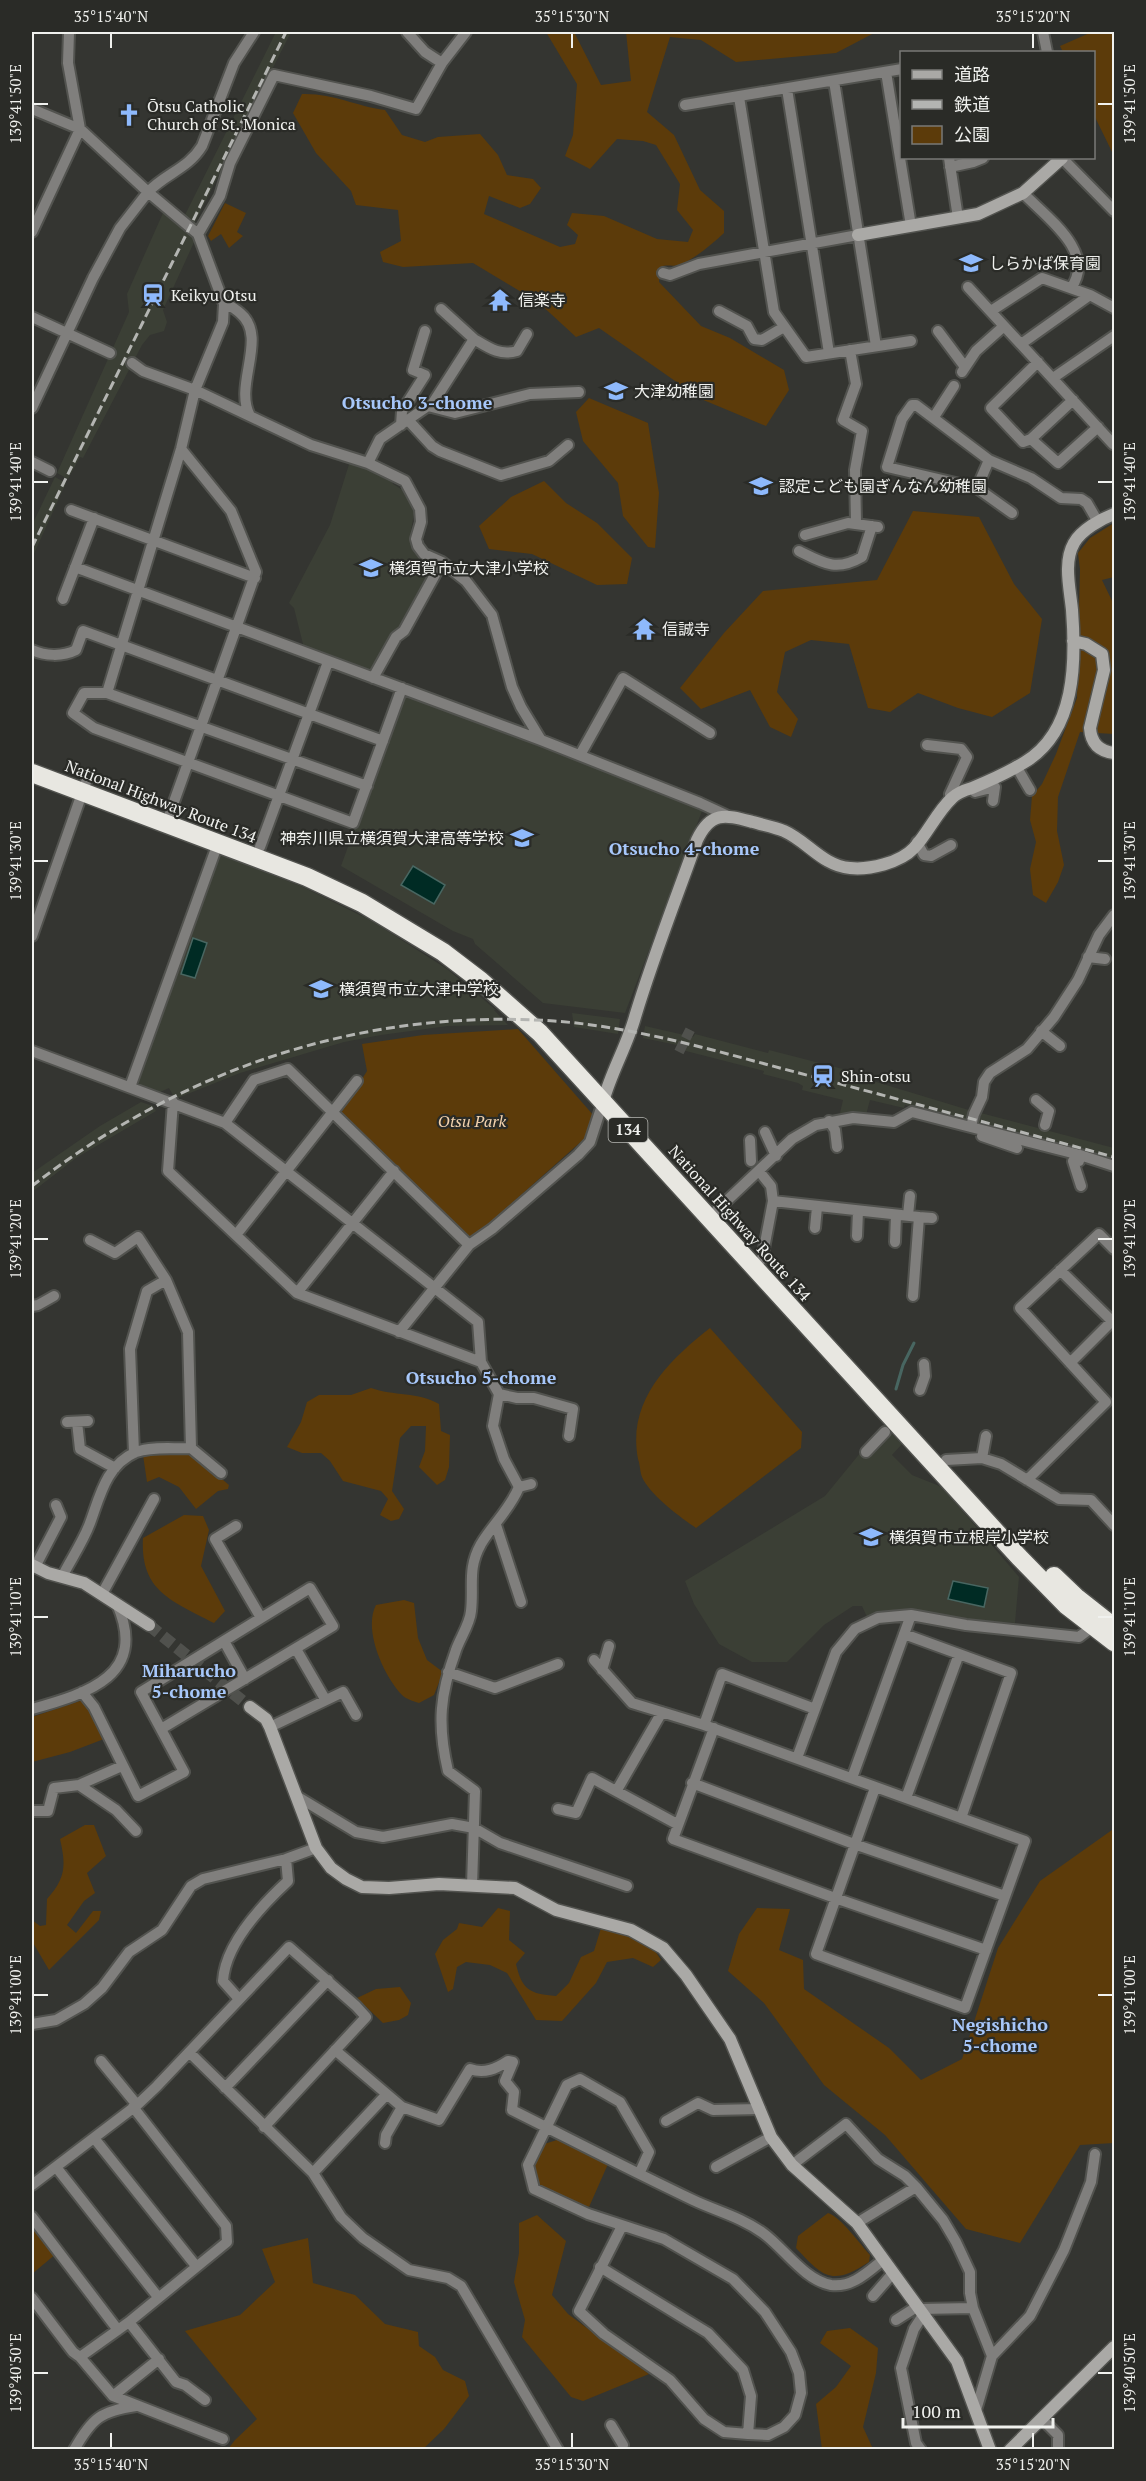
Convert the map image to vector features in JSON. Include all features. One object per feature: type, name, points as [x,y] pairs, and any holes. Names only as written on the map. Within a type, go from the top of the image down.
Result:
[{"type":"highway","name":"National Highway Route 134","points":[[32,761],[84,787],[307,877],[362,903],[443,952],[481,981],[540,1033],[605,1096],[717,1210],[1027,1548],[1103,1624],[1114,1642]]},
{"type":"highway","name":"National Highway Route 134","points":[[32,773],[170,813],[310,867],[409,917],[450,944],[548,1024],[605,1096],[1019,1557],[1066,1605],[1103,1624]]},
{"type":"street","points":[[32,232],[80,129],[68,63],[69,32]]},
{"type":"street","points":[[32,408],[65,333],[120,228],[156,184],[195,158],[202,146],[234,63],[254,32]]},
{"type":"street","points":[[407,32],[425,52],[442,63]]},
{"type":"street","points":[[198,234],[220,196],[230,163],[274,75],[371,96],[416,109],[442,63],[466,32]]},
{"type":"street","points":[[1043,32],[1047,51]]},
{"type":"street","points":[[685,105],[900,69]]},
{"type":"street","points":[[886,72],[900,158]]},
{"type":"street","points":[[834,81],[876,346]]},
{"type":"street","points":[[787,89],[829,353]]},
{"type":"street","points":[[739,97],[774,312],[784,327],[806,357],[911,341]]},
{"type":"street","points":[[32,109],[80,129],[148,192],[198,234],[224,304],[223,322],[195,390],[181,449],[140,592],[107,693]]},
{"type":"street","points":[[900,159],[911,226]]},
{"type":"street","points":[[958,218],[949,162],[973,162],[980,159]]},
{"type":"street","points":[[663,273],[670,275],[699,264],[978,214],[1023,193],[1061,159]]},
{"type":"street","points":[[1063,159],[1114,211]]},
{"type":"street","points":[[1023,193],[1069,240],[1076,252],[1079,263],[1078,279],[1071,288]]},
{"type":"street","points":[[991,311],[1042,278],[1090,295],[1114,308]]},
{"type":"street","points":[[968,287],[1114,444]]},
{"type":"street","points":[[1020,344],[1090,295]]},
{"type":"street","points":[[224,304],[229,304],[250,325],[252,345],[245,398],[250,416]]},
{"type":"street","points":[[441,309],[474,339],[500,353],[508,354],[517,351],[527,334]]},
{"type":"street","points":[[718,311],[747,326],[754,339],[762,340],[784,327]]},
{"type":"street","points":[[32,316],[110,352]]},
{"type":"street","points":[[938,331],[964,369],[976,351],[1004,326]]},
{"type":"street","points":[[425,331],[413,370],[425,375],[402,411],[405,423],[432,446],[501,475],[549,461],[568,445]]},
{"type":"street","points":[[1053,378],[1114,336]]},
{"type":"street","points":[[368,463],[380,439],[431,406],[474,339]]},
{"type":"street","points":[[850,350],[856,384],[843,420],[862,432],[855,470],[856,523]]},
{"type":"street","points":[[132,363],[311,445],[368,463],[398,476],[411,489],[420,509],[421,522],[416,539],[418,546],[424,554],[442,562],[466,581],[492,615],[512,687],[520,706],[541,740]]},
{"type":"street","points":[[1038,363],[992,408],[1023,442],[1031,439],[1073,400]]},
{"type":"street","points":[[934,417],[954,386]]},
{"type":"street","points":[[431,406],[455,413],[530,394],[579,392]]},
{"type":"street","points":[[1012,513],[977,488],[887,467],[902,419],[912,405],[916,405],[934,417],[989,460],[1031,478],[1060,498],[1081,499],[1087,502],[1098,522]]},
{"type":"street","points":[[1031,439],[1058,463],[1098,427]]},
{"type":"street","points":[[170,813],[256,573],[231,511],[181,449]]},
{"type":"street","points":[[977,488],[989,460]]},
{"type":"street","points":[[32,462],[50,471]]},
{"type":"street","points":[[71,510],[255,578]]},
{"type":"street","points":[[75,567],[541,740],[726,815],[783,831],[830,862],[851,868],[879,866],[906,855],[953,797],[1026,762],[1050,740],[1065,711],[1070,692],[1073,641],[1068,573],[1070,557],[1074,543],[1098,522],[1114,514]]},
{"type":"street","points":[[63,599],[94,518]]},
{"type":"street","points":[[799,551],[828,566],[857,560],[862,556],[875,527],[848,523],[805,535]]},
{"type":"street","points":[[373,678],[396,637],[404,631],[442,562]]},
{"type":"street","points":[[32,650],[43,655],[76,651],[83,631],[383,741]]},
{"type":"street","points":[[1073,641],[1086,644],[1102,654],[1104,670],[1090,735],[1094,743],[1102,750],[1114,753]]},
{"type":"street","points":[[260,847],[328,662]]},
{"type":"street","points":[[580,755],[623,678],[710,733]]},
{"type":"street","points":[[367,786],[107,693],[84,693],[73,713],[94,728],[278,797],[353,822],[367,786],[402,688]]},
{"type":"street","points":[[927,746],[961,749],[967,757],[951,794],[953,797]]},
{"type":"street","points":[[1016,766],[1030,790]]},
{"type":"street","points":[[32,936],[84,787]]},
{"type":"street","points":[[972,788],[975,792],[995,787],[993,801]]},
{"type":"street","points":[[399,1332],[469,1245],[492,1229],[590,1142],[612,1071],[627,1040],[646,978],[697,840],[706,824],[726,815]]},
{"type":"street","points":[[917,842],[924,855],[931,856],[951,845]]},
{"type":"street","points":[[130,1087],[218,843]]},
{"type":"street","points":[[1017,1148],[970,1131],[969,1126],[982,1097],[984,1082],[990,1073],[1027,1049],[1054,1017],[1074,987],[1099,935],[1114,915]]},
{"type":"street","points":[[1088,957],[1105,959]]},
{"type":"street","points":[[1041,1031],[1060,1046]]},
{"type":"street","points":[[32,1051],[225,1123],[478,1322],[481,1362],[499,1394],[492,1426],[504,1459],[519,1487]]},
{"type":"street","points":[[225,1123],[254,1080],[285,1068],[294,1073],[469,1245]]},
{"type":"street","points":[[236,1235],[357,1081]]},
{"type":"street","points":[[1036,1100],[1048,1111],[1045,1125]]},
{"type":"street","points":[[173,1102],[168,1171],[297,1293],[481,1362]]},
{"type":"street","points":[[717,1210],[792,1139],[816,1125],[853,1118],[894,1122],[912,1112],[1080,1155],[1114,1166]]},
{"type":"street","points":[[829,1121],[835,1130],[837,1147]]},
{"type":"street","points":[[765,1132],[776,1156]]},
{"type":"street","points":[[750,1140],[751,1161]]},
{"type":"street","points":[[1080,1155],[1079,1161],[1073,1161],[1081,1186]]},
{"type":"street","points":[[297,1293],[394,1171]]},
{"type":"street","points":[[759,1171],[771,1186],[773,1201],[762,1259]]},
{"type":"street","points":[[910,1196],[913,1216],[913,1296]]},
{"type":"street","points":[[773,1201],[932,1218]]},
{"type":"street","points":[[815,1228],[817,1207]]},
{"type":"street","points":[[857,1236],[858,1211]]},
{"type":"street","points":[[895,1242],[896,1215]]},
{"type":"street","points":[[1027,1480],[1106,1402],[1020,1308],[1099,1234],[1114,1249]]},
{"type":"street","points":[[90,1240],[115,1253],[138,1237],[166,1280],[188,1332],[191,1448]]},
{"type":"street","points":[[1060,1270],[1113,1320],[1070,1363]]},
{"type":"street","points":[[134,1453],[130,1349],[147,1291],[166,1280]]},
{"type":"street","points":[[32,1306],[54,1296]]},
{"type":"street","points":[[920,1390],[925,1376],[924,1364]]},
{"type":"street","points":[[499,1394],[517,1398],[534,1398],[573,1409],[569,1436]]},
{"type":"street","points":[[77,1422],[80,1449],[115,1468]]},
{"type":"street","points":[[866,1452],[885,1432]]},
{"type":"street","points":[[982,1458],[986,1436]]},
{"type":"street","points":[[62,1577],[90,1524],[99,1492],[115,1468],[134,1453],[144,1450],[191,1448],[221,1473]]},
{"type":"street","points":[[946,1460],[982,1458],[1001,1464],[1059,1498],[1091,1500],[1114,1525]]},
{"type":"street","points":[[519,1487],[531,1484]]},
{"type":"street","points":[[472,1886],[475,1791],[448,1771],[441,1715],[442,1693],[471,1612],[472,1565],[481,1544],[512,1504],[519,1487]]},
{"type":"street","points":[[102,1594],[154,1499]]},
{"type":"street","points":[[56,1505],[62,1517],[33,1566],[84,1583],[149,1625]]},
{"type":"street","points":[[495,1525],[520,1602]]},
{"type":"street","points":[[236,1526],[215,1539],[261,1618]]},
{"type":"street","points":[[82,1692],[94,1707],[138,1796],[184,1773],[141,1692],[310,1588],[333,1626],[161,1729]]},
{"type":"street","points":[[32,1709],[82,1692],[110,1676],[123,1659],[127,1644],[126,1623],[117,1604]]},
{"type":"street","points":[[852,1779],[911,1615]]},
{"type":"street","points":[[797,1758],[836,1652],[855,1629],[878,1618],[911,1615],[966,1625],[1079,1637],[1103,1624]]},
{"type":"street","points":[[904,1635],[1011,1673],[961,1818]]},
{"type":"street","points":[[224,1641],[245,1679]]},
{"type":"street","points":[[602,1670],[609,1646]]},
{"type":"street","points":[[296,1649],[325,1699]]},
{"type":"street","points":[[906,1798],[959,1654]]},
{"type":"street","points":[[594,1660],[632,1703],[709,1727],[1025,1840],[965,2008],[816,1954],[875,1788]]},
{"type":"street","points":[[448,1672],[495,1688],[558,1664]]},
{"type":"street","points":[[815,1708],[722,1674],[709,1727],[673,1839],[986,1950]]},
{"type":"street","points":[[270,1727],[343,1692],[356,1715]]},
{"type":"street","points":[[250,1707],[266,1719],[270,1727],[316,1848],[331,1868],[362,1887],[389,1888],[439,1884],[515,1888],[556,1910],[631,1930],[663,1948],[686,1975],[730,2039],[771,2137],[792,2165],[857,2223],[957,2361],[990,2450]]},
{"type":"street","points":[[617,1790],[662,1712]]},
{"type":"street","points":[[32,1811],[48,1811],[54,1788],[79,1785],[122,1766]]},
{"type":"street","points":[[558,1809],[576,1812],[592,1778],[677,1824]]},
{"type":"street","points":[[692,1783],[854,1844],[1005,1896]]},
{"type":"street","points":[[79,1785],[116,1810],[136,1831]]},
{"type":"street","points":[[298,1797],[356,1832],[367,1835],[382,1837],[452,1824],[474,1828],[500,1843],[627,1886]]},
{"type":"street","points":[[32,2024],[56,2020],[84,2004],[102,1988],[129,1952],[162,1930],[191,1886],[203,1879],[286,1859],[316,1848]]},
{"type":"street","points":[[240,1999],[223,1981],[224,1970],[256,1912],[288,1881],[286,1859]]},
{"type":"street","points":[[32,2185],[135,2106],[190,2053],[289,1947],[328,1980],[366,2018],[264,2127]]},
{"type":"street","points":[[225,2088],[328,1980]]},
{"type":"street","points":[[334,2050],[402,2107],[439,2120],[470,2069],[478,2072],[497,2068],[508,2061],[513,2062],[505,2081],[514,2092],[512,2110],[695,2201],[749,2223],[773,2240],[809,2274],[820,2281],[831,2285],[847,2285],[883,2260]]},
{"type":"street","points":[[190,2053],[313,2173],[341,2217],[377,2249],[409,2270],[448,2278],[461,2286],[558,2450]]},
{"type":"street","points":[[80,2357],[129,2322],[227,2242],[226,2226],[101,2061]]},
{"type":"street","points":[[622,2226],[579,2310],[604,2334],[670,2380],[704,2419],[724,2432],[768,2435],[784,2427],[795,2415],[801,2393],[799,2373],[790,2352],[765,2312],[733,2279],[664,2239],[588,2214],[534,2189],[528,2165],[567,2085],[580,2079],[620,2102],[649,2152],[640,2172]]},
{"type":"street","points":[[313,2173],[386,2095]]},
{"type":"street","points":[[666,2121],[698,2103],[713,2110],[760,2109]]},
{"type":"street","points":[[385,2143],[386,2135],[402,2107]]},
{"type":"street","points":[[792,2165],[846,2124],[878,2159],[905,2176],[943,2220],[956,2242],[970,2272],[973,2308],[992,2356]]},
{"type":"street","points":[[716,2167],[771,2137]]},
{"type":"street","points":[[94,2138],[196,2266]]},
{"type":"street","points":[[976,2410],[992,2356],[1030,2316],[1064,2250],[1091,2182],[1095,2154]]},
{"type":"street","points":[[56,2167],[158,2297]]},
{"type":"street","points":[[857,2223],[916,2187]]},
{"type":"street","points":[[32,2217],[118,2330]]},
{"type":"street","points":[[600,2267],[708,2333],[743,2370],[751,2396],[748,2434]]},
{"type":"street","points":[[873,2296],[893,2273]]},
{"type":"street","points":[[32,2298],[73,2352],[80,2357],[113,2396],[223,2439]]},
{"type":"street","points":[[896,2320],[920,2310],[973,2308]]},
{"type":"street","points":[[920,2310],[901,2368],[916,2444],[921,2450]]},
{"type":"street","points":[[129,2322],[176,2382],[205,2400]]},
{"type":"street","points":[[1010,2450],[1113,2351]]},
{"type":"street","points":[[113,2396],[159,2359]]},
{"type":"street","points":[[74,2450],[88,2428],[100,2417],[111,2410],[136,2406]]},
{"type":"street","points":[[1042,2419],[1058,2435],[1058,2450]]},
{"type":"street","points":[[612,2425],[623,2445]]},
{"type":"shaded area","points":[[276,32],[291,32],[194,224],[184,217]]},
{"type":"shaded area","points":[[163,213],[196,238],[163,310],[167,322],[164,331],[150,335],[142,345],[83,458],[80,457],[68,479],[57,473],[129,312],[127,294]]},
{"type":"shaded area","name":"横須賀市立大津小学校","points":[[351,458],[390,475],[393,484],[401,489],[406,488],[415,508],[410,536],[413,547],[435,561],[436,565],[403,628],[398,629],[373,678],[304,648],[294,608],[289,603],[330,525]]},
{"type":"shaded area","points":[[55,477],[66,483],[32,558],[32,525]]},
{"type":"shaded area","name":"神奈川県立横須賀大津高等学校","points":[[404,693],[699,803],[702,811],[625,1013],[543,1003],[475,944],[473,939],[453,931],[341,866]]},
{"type":"shaded area","name":"横須賀市立大津中学校","points":[[219,854],[303,887],[372,921],[447,969],[496,1010],[494,1010],[508,1025],[448,1026],[344,1042],[240,1073],[175,1099],[169,1088],[158,1093],[139,1085],[138,1081]]},
{"type":"shaded area","points":[[572,1013],[620,1019],[618,1034],[574,1027]]},
{"type":"shaded area","points":[[645,1026],[693,1037],[695,1034],[768,1053],[769,1050],[874,1077],[873,1081],[972,1111],[967,1121],[905,1105],[904,1108],[870,1100],[866,1115],[856,1113],[854,1117],[840,1113],[843,1100],[802,1090],[803,1086],[798,1083],[763,1074],[764,1071],[682,1050],[682,1046],[643,1038]]},
{"type":"shaded area","points":[[141,1102],[153,1106],[156,1111],[76,1158],[32,1192],[32,1173],[100,1126]]},
{"type":"shaded area","points":[[977,1112],[1114,1148],[1114,1162],[975,1124]]},
{"type":"shaded area","name":"横須賀市立根岸小学校","points":[[879,1430],[887,1437],[892,1434],[902,1444],[892,1455],[912,1475],[942,1487],[1019,1577],[1015,1623],[957,1619],[898,1609],[867,1617],[862,1606],[853,1606],[824,1625],[787,1662],[752,1662],[719,1644],[694,1604],[685,1581],[825,1496]]},
{"type":"green space","points":[[546,32],[574,32],[601,85],[631,81],[626,32],[876,32],[836,53],[736,62],[701,40],[670,37],[647,112],[674,135],[700,190],[724,211],[724,233],[703,251],[685,262],[677,266],[660,267],[659,282],[701,326],[730,338],[784,370],[789,390],[766,426],[701,399],[599,328],[576,337],[538,302],[473,263],[403,267],[383,262],[380,252],[401,241],[398,210],[356,205],[351,191],[316,153],[293,113],[302,94],[313,94],[385,110],[402,135],[425,142],[438,137],[480,134],[498,155],[507,175],[533,179],[541,188],[530,204],[520,208],[489,196],[484,214],[560,247],[575,244],[578,235],[567,225],[572,213],[604,216],[657,239],[688,242],[693,230],[677,210],[680,184],[656,145],[643,141],[617,139],[590,169],[565,156],[573,135],[577,84]]},
{"type":"green space","points":[[1092,32],[1114,32],[1114,156],[1095,117],[1095,51],[1062,51],[1060,46]]},
{"type":"green space","points":[[225,203],[246,213],[237,232],[243,236],[229,248],[221,234],[211,241],[208,236]]},
{"type":"green space","points":[[589,398],[648,423],[659,493],[655,548],[648,547],[623,516],[618,483],[583,441],[576,412]]},
{"type":"green space","points":[[544,481],[566,503],[597,523],[632,558],[627,584],[597,585],[532,554],[489,549],[479,526],[511,497]]},
{"type":"green space","points":[[913,511],[979,517],[1014,584],[1042,619],[1030,693],[992,717],[958,708],[918,693],[890,712],[868,708],[849,644],[811,640],[785,652],[777,692],[798,719],[791,737],[770,727],[750,690],[701,709],[680,688],[724,633],[763,591],[877,580]]},
{"type":"green space","points":[[1114,523],[1114,577],[1102,580],[1114,605],[1114,734],[1080,732],[1058,797],[1057,831],[1064,865],[1058,882],[1046,903],[1033,895],[1030,869],[1036,842],[1030,820],[1032,796],[1042,784],[1056,754],[1077,698],[1080,569],[1078,553],[1090,538]]},
{"type":"green space","name":"Otsu Park","points":[[518,1029],[594,1116],[584,1139],[467,1243],[341,1113],[367,1071],[362,1044],[423,1035]]},
{"type":"green space","points":[[710,1328],[802,1432],[801,1448],[696,1528],[666,1505],[646,1484],[641,1473],[636,1438],[645,1401],[654,1384],[679,1354]]},
{"type":"green space","points":[[371,1388],[423,1398],[439,1404],[441,1431],[450,1435],[449,1467],[445,1480],[437,1485],[419,1467],[425,1451],[426,1426],[411,1426],[400,1438],[392,1491],[404,1509],[399,1519],[391,1521],[380,1515],[388,1499],[381,1491],[343,1481],[330,1461],[321,1453],[302,1453],[287,1447],[301,1422],[307,1402],[319,1395],[351,1395]]},
{"type":"green space","points":[[191,1453],[229,1485],[228,1489],[218,1491],[196,1509],[179,1487],[159,1477],[147,1482],[143,1455]]},
{"type":"green space","points":[[184,1515],[203,1516],[209,1530],[201,1566],[225,1611],[214,1623],[173,1601],[153,1583],[147,1571],[143,1538]]},
{"type":"green space","points":[[404,1600],[414,1603],[418,1638],[427,1660],[443,1672],[434,1695],[419,1703],[404,1696],[388,1676],[377,1652],[372,1626],[376,1605]]},
{"type":"green space","points":[[83,1700],[104,1739],[70,1752],[32,1762],[32,1717]]},
{"type":"green space","points":[[85,1825],[94,1825],[106,1856],[87,1873],[95,1893],[84,1901],[67,1925],[76,1933],[93,1911],[101,1911],[99,1920],[49,1970],[32,1941],[32,1920],[40,1926],[46,1925],[47,1899],[58,1884],[63,1871],[60,1839]]},
{"type":"green space","points":[[1112,1830],[1114,1831],[1114,2143],[1080,2145],[1020,2243],[966,2229],[885,2135],[824,2085],[764,2003],[728,1971],[739,1934],[757,1908],[790,1909],[779,1950],[803,1960],[804,1989],[889,2048],[921,2080],[962,2059],[998,1948],[1040,1881]]},
{"type":"green space","points":[[498,1908],[510,1911],[509,1940],[525,1953],[516,1964],[521,1980],[528,1989],[540,1994],[556,1996],[569,1983],[581,1957],[594,1951],[601,1928],[643,1942],[656,1952],[661,1960],[653,1967],[633,1958],[607,1962],[596,1983],[562,2021],[536,2020],[507,1973],[490,1965],[466,1962],[457,1967],[453,1989],[448,1992],[435,1954],[443,1940],[457,1929],[459,1923],[482,1927]]},
{"type":"green space","points":[[400,1987],[411,2003],[408,2015],[399,2020],[383,2023],[357,1998],[376,1989]]},
{"type":"green space","points":[[557,2140],[608,2164],[589,2207],[539,2187],[534,2167],[544,2144]]},
{"type":"green space","points":[[828,2213],[839,2220],[856,2238],[870,2255],[869,2262],[846,2274],[829,2275],[814,2266],[796,2248],[798,2236]]},
{"type":"green space","points":[[537,2215],[566,2241],[552,2295],[568,2314],[649,2374],[583,2401],[571,2397],[522,2337],[525,2320],[514,2282],[519,2253],[519,2223]]},
{"type":"green space","points":[[32,2221],[57,2253],[32,2274]]},
{"type":"green space","points":[[308,2238],[313,2283],[355,2295],[385,2324],[418,2332],[419,2346],[435,2357],[443,2370],[465,2381],[469,2396],[444,2429],[423,2449],[228,2449],[257,2419],[185,2331],[240,2315],[275,2282],[262,2249]]},
{"type":"green space","points":[[850,2328],[878,2348],[876,2373],[863,2427],[873,2449],[822,2449],[816,2404],[836,2387],[851,2366],[820,2343],[827,2331]]},
{"type":"water","points":[[413,866],[445,885],[434,904],[401,885]]},
{"type":"water","points":[[193,938],[207,943],[195,978],[181,974]]},
{"type":"water","points":[[953,1581],[988,1588],[984,1607],[948,1599]]},
{"type":"waterway","points":[[896,1389],[903,1365],[914,1343]]},
{"type":"tunnel","points":[[679,1052],[691,1028]]},
{"type":"tunnel","points":[[149,1625],[250,1707]]},
{"type":"railway","points":[[32,547],[286,32]]},
{"type":"railway","points":[[32,1186],[90,1145],[150,1109],[213,1079],[277,1055],[344,1037],[412,1025],[482,1020],[585,1024],[678,1041],[1114,1157]]},
{"type":"place","name":"Ōtsu Catholic Church of St. Monica","points":[[129,115]]},
{"type":"place","name":"しらかば保育園","points":[[971,263]]},
{"type":"place","name":"Keikyu Otsu","points":[[153,295]]},
{"type":"place","name":"信楽寺","points":[[500,300]]},
{"type":"place","name":"大津幼稚園","points":[[616,391]]},
{"type":"place","name":"認定こども園ぎんなん幼稚園","points":[[761,486]]},
{"type":"place","name":"横須賀市立大津小学校","points":[[371,568]]},
{"type":"place","name":"信誠寺","points":[[644,629]]},
{"type":"place","name":"神奈川県立横須賀大津高等学校","points":[[522,838]]},
{"type":"place","name":"横須賀市立大津中学校","points":[[321,989]]},
{"type":"place","name":"Shin-otsu","points":[[823,1076]]},
{"type":"place","name":"横須賀市立根岸小学校","points":[[871,1537]]},
{"type":"district","name":"Otsucho 3-chome","points":[[417,403]]},
{"type":"district","name":"Otsucho 4-chome","points":[[684,849]]},
{"type":"district","name":"Otsucho 5-chome","points":[[481,1378]]},
{"type":"district","name":"Miharucho 5-chome","points":[[189,1681]]},
{"type":"district","name":"Negishicho 5-chome","points":[[1000,2035]]}]
